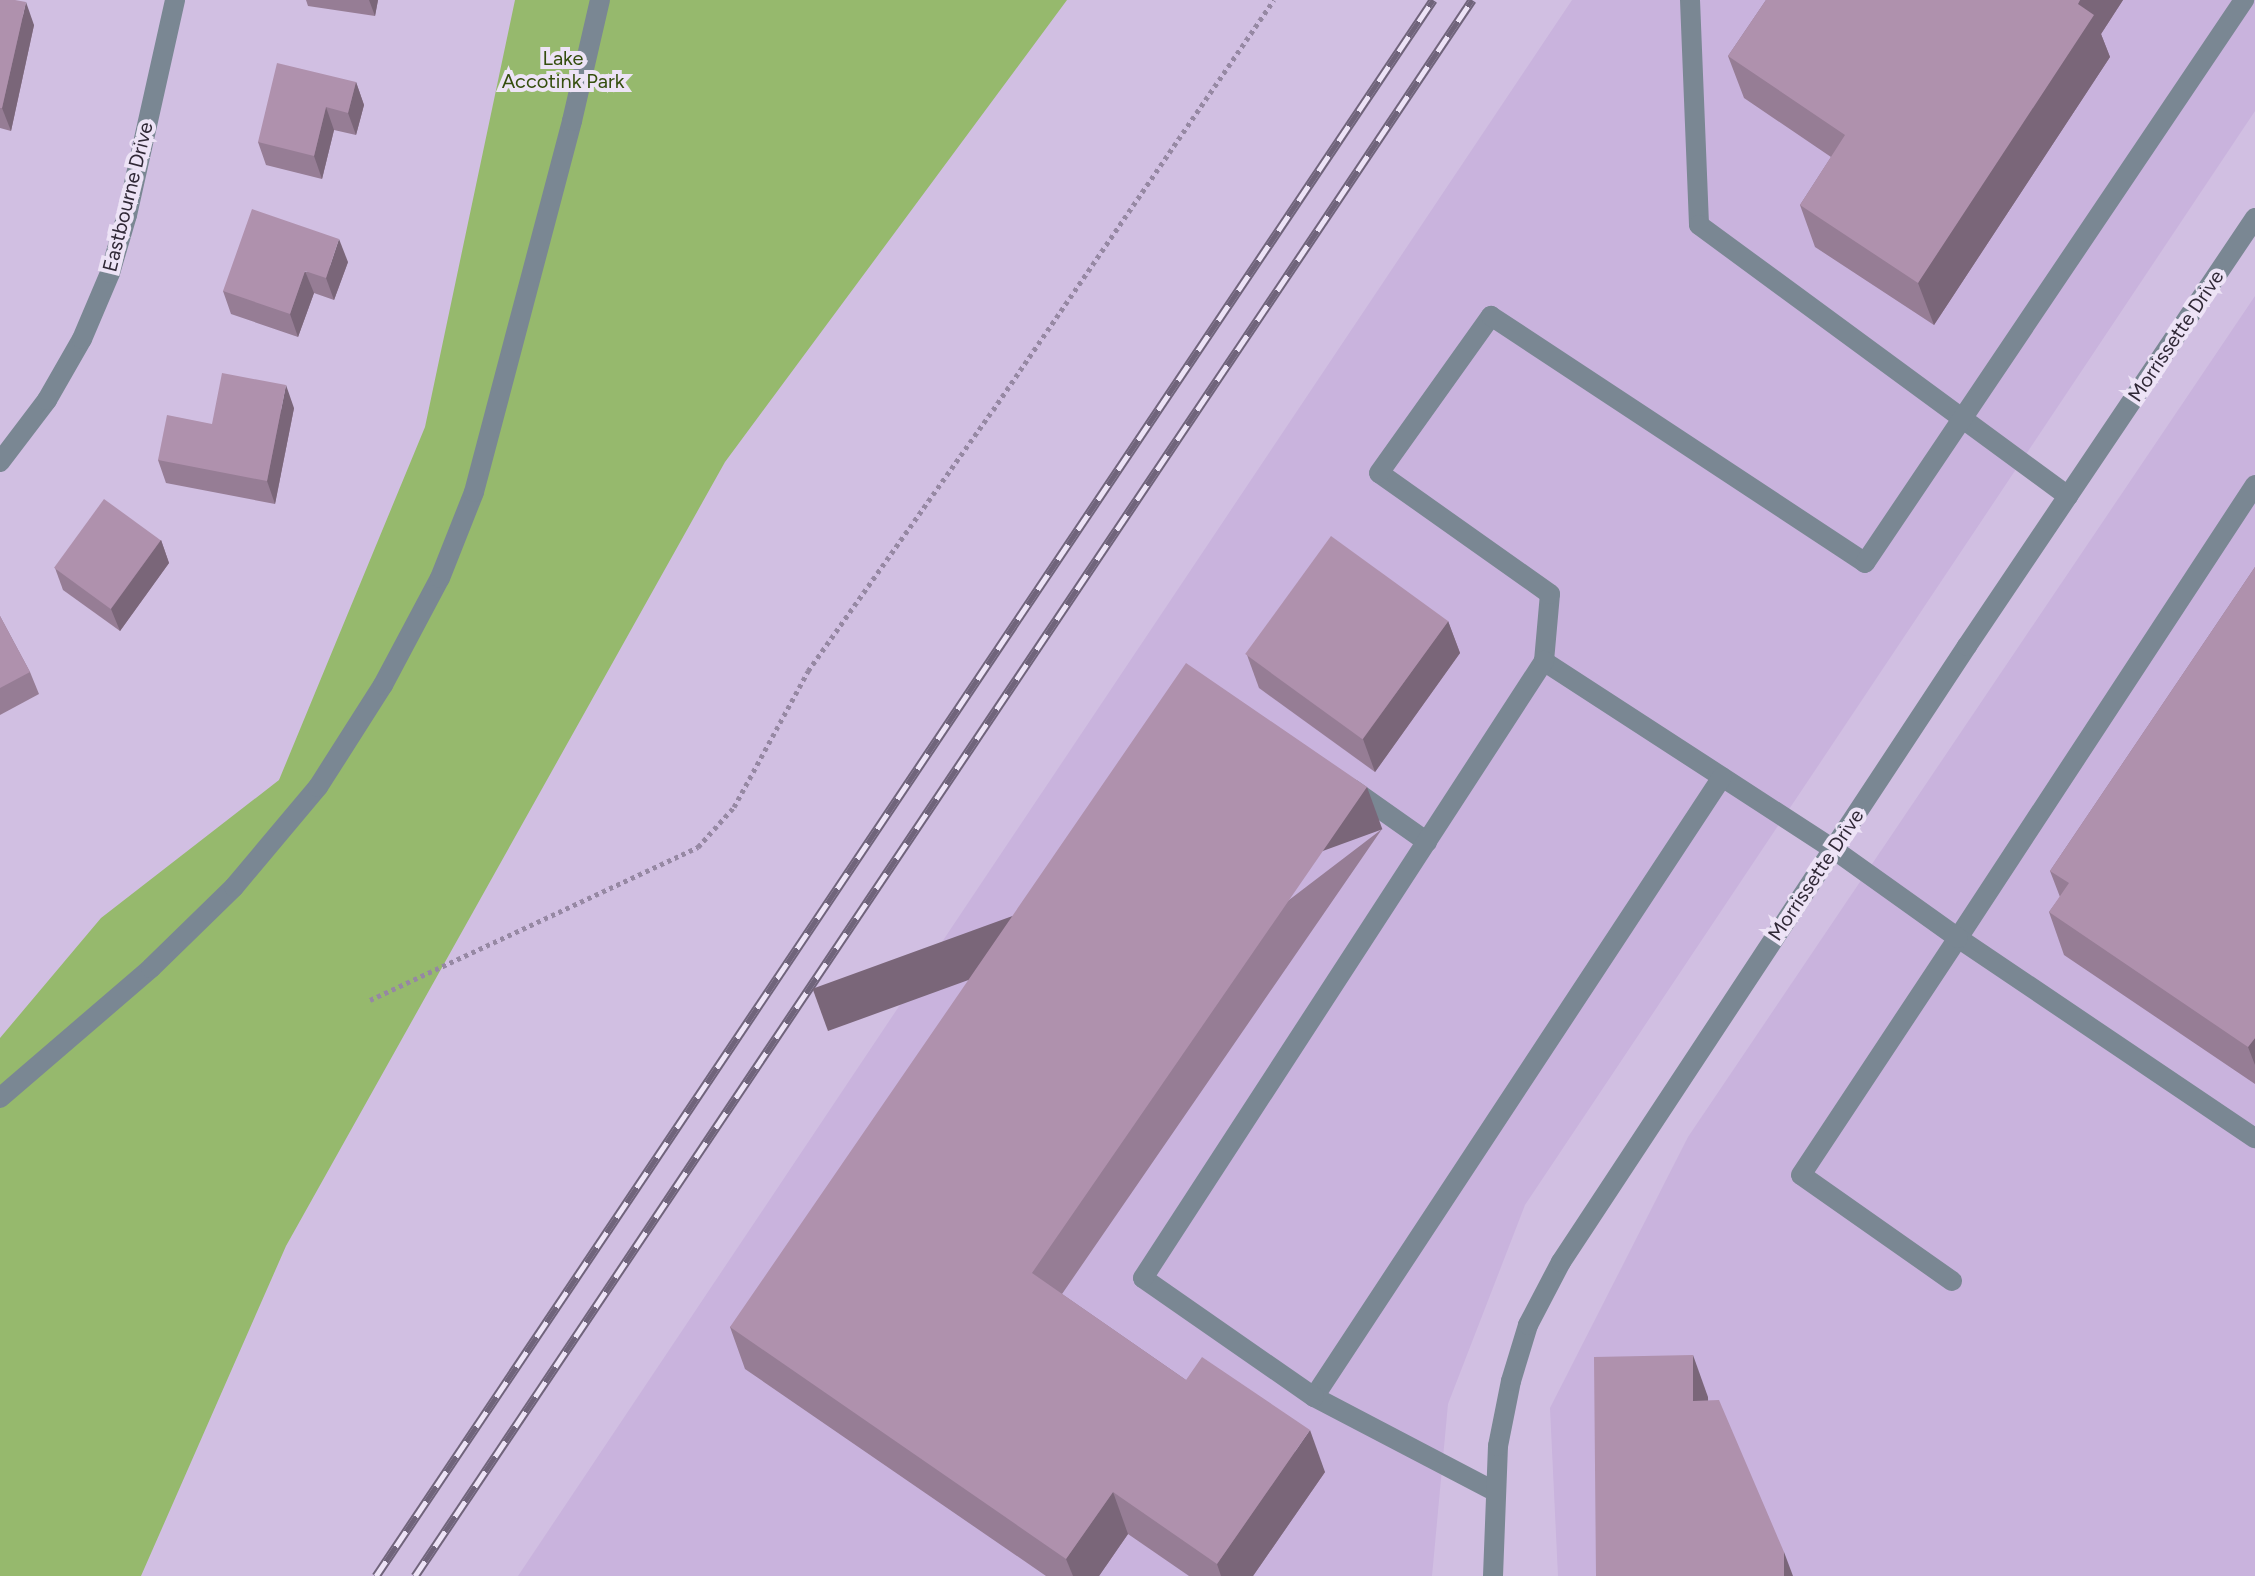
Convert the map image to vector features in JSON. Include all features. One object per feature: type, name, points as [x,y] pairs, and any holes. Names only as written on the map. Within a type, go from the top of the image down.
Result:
[{"type":"street","name":"Eastbourne Drive","points":[[0,462],[47,400],[82,339],[110,273],[127,215],[175,0]]},
{"type":"street","points":[[0,1098],[151,968],[234,887],[318,787],[383,685],[440,578],[474,492],[572,121],[600,0]]},
{"type":"street","points":[[1690,0],[1699,225],[1965,417],[2068,496]]},
{"type":"street","points":[[1494,1491],[1314,1397],[1143,1278],[1544,661],[1550,594],[1379,473],[1491,316],[1865,563],[2244,0]]},
{"type":"street","name":"Morrissette Drive","points":[[1493,1576],[1498,1446],[1515,1367],[1528,1325],[1561,1262],[2255,218]]},
{"type":"street","points":[[1952,1281],[1801,1175],[2255,485]]},
{"type":"street","points":[[1544,661],[1833,849],[1958,938],[2255,1138]]},
{"type":"street","points":[[1314,1397],[1722,777]]},
{"type":"street","points":[[1339,780],[1427,842]]},
{"type":"path","points":[[370,1000],[698,847],[734,807],[808,671],[993,410],[1274,0]]},
{"type":"shaded area","points":[[1572,0],[2255,0],[2255,111],[1525,1205],[1448,1404],[1432,1576],[518,1576]]},
{"type":"shaded area","points":[[2255,296],[2255,1576],[1558,1576],[1550,1408],[1688,1137]]},
{"type":"green space","name":"Lake Accotink Park","points":[[515,0],[1067,0],[725,462],[286,1246],[141,1576],[0,1576],[0,1038],[101,918],[279,780],[425,427]]},
{"type":"building","points":[[0,0],[26,2],[2,108],[0,108]]},
{"type":"building","points":[[1766,0],[2080,0],[2078,4],[2094,15],[1918,283],[1800,205],[1845,135],[1728,56]]},
{"type":"building","points":[[277,63],[356,82],[348,113],[326,107],[314,156],[258,142]]},
{"type":"building","points":[[252,209],[339,239],[326,278],[305,271],[290,314],[223,291]]},
{"type":"building","points":[[222,373],[286,385],[267,481],[158,460],[167,415],[212,424]]},
{"type":"building","points":[[104,499],[161,540],[111,609],[54,568]]},
{"type":"building","points":[[1331,536],[1448,621],[1362,739],[1245,654]]},
{"type":"building","points":[[2255,567],[2255,1038],[2248,1047],[2049,912],[2069,883],[2050,871]]},
{"type":"building","points":[[0,616],[30,672],[0,688]]},
{"type":"building","points":[[1186,663],[1367,787],[1032,1273],[1186,1380],[1202,1357],[1310,1430],[1217,1564],[1113,1492],[1066,1559],[730,1327]]},
{"type":"building","points":[[1693,1355],[1693,1401],[1719,1400],[1784,1552],[1784,1576],[1596,1576],[1594,1357]]},
{"type":"railway","points":[[376,1576],[1433,0]]},
{"type":"railway","points":[[415,1576],[1472,0]]}]
